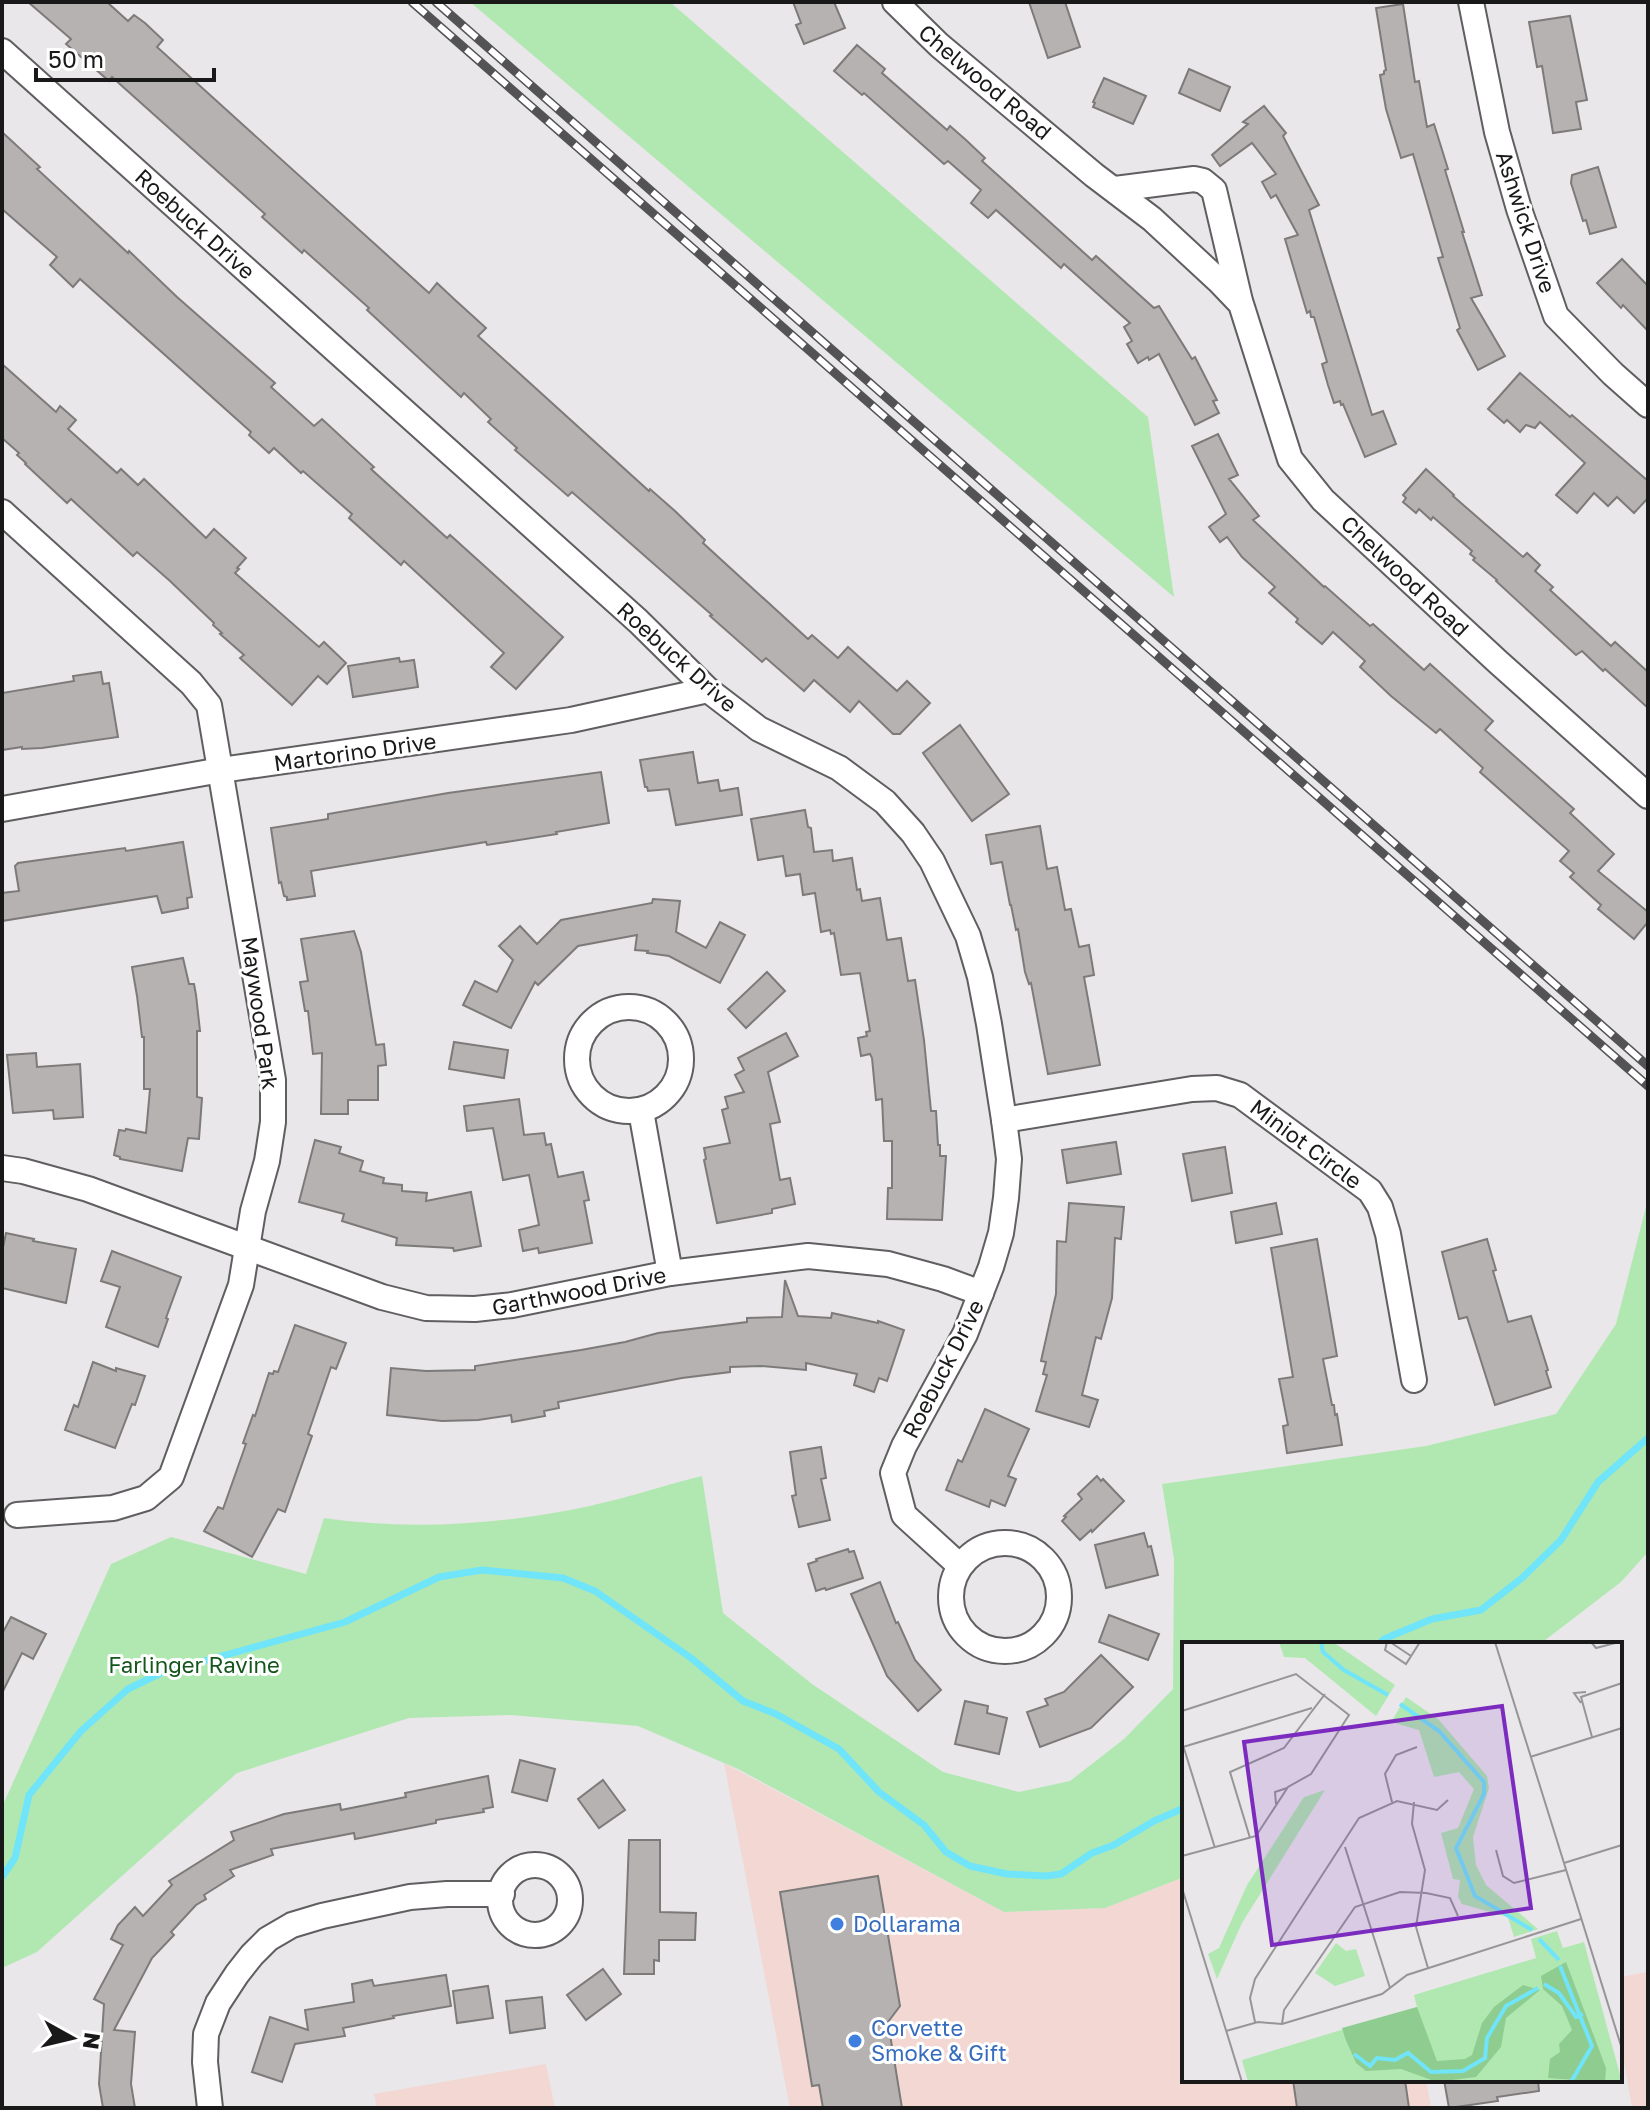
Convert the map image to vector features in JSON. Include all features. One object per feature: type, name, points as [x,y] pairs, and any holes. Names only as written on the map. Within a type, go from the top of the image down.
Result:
[{"type":"street","name":"Chelwood Road","points":[[895,2],[939,45],[1094,175],[1152,219],[1241,304]]},
{"type":"street","name":"Ashwick Drive","points":[[1471,2],[1497,132],[1519,209],[1556,316],[1648,405]]},
{"type":"street","name":"Roebuck Drive","points":[[2,51],[638,621],[708,690],[759,729],[839,768],[885,802],[932,861],[968,936],[980,977],[1009,1159],[1006,1198],[995,1256],[965,1334],[904,1446],[893,1473],[904,1515],[960,1566]]},
{"type":"street","name":"Chelwood Road","points":[[1115,189],[1194,179],[1203,181],[1214,190],[1241,304],[1290,459],[1304,479],[1486,651],[1648,796]]},
{"type":"street","name":"Maywood Park","points":[[2,512],[191,683],[209,705],[273,1080],[273,1122],[267,1161],[253,1211],[241,1285],[171,1477],[146,1498],[113,1508],[17,1515]]},
{"type":"street","name":"Martorino Drive","points":[[2,809],[221,770],[571,720],[708,690]]},
{"type":"street","points":[[621,1007],[639,1008],[655,1014],[669,1025],[678,1040],[681,1058],[679,1075],[658,1103],[641,1111],[608,1107],[594,1098],[584,1085],[578,1069],[577,1052],[582,1036],[592,1022],[605,1012],[621,1007]]},
{"type":"street","name":"Miniot Circle","points":[[1004,1120],[1192,1089],[1217,1088],[1240,1095],[1370,1191],[1380,1207],[1388,1234],[1414,1380]]},
{"type":"street","points":[[641,1111],[670,1273]]},
{"type":"street","name":"Garthwood Drive","points":[[2,1168],[88,1189],[382,1297],[426,1308],[475,1309],[512,1305],[670,1273],[808,1256],[888,1264],[981,1293]]},
{"type":"street","points":[[1004,1542],[1021,1544],[1036,1552],[1049,1564],[1057,1580],[1060,1597],[1057,1614],[1049,1630],[1035,1642],[1018,1650],[999,1651],[981,1646],[966,1635],[955,1620],[951,1602],[952,1583],[960,1566],[972,1553],[987,1545],[1004,1542]]},
{"type":"street","points":[[210,2108],[205,2062],[206,2034],[218,2003],[237,1974],[268,1939],[292,1925],[322,1916],[410,1897],[502,1894]]},
{"type":"shaded area","points":[[724,1763],[1004,1912],[1105,1908],[1182,1878],[1182,2082],[1426,2082],[1431,2108],[790,2108]]},
{"type":"shaded area","points":[[1648,1972],[1648,2108],[1632,2108],[1622,2050],[1622,1977]]},
{"type":"shaded area","points":[[546,2064],[555,2108],[377,2108],[374,2094]]},
{"type":"green space","points":[[470,2],[670,2],[1148,417],[1174,597]]},
{"type":"green space","name":"Farlinger Ravine","points":[[1647,1203],[1648,1552],[1621,1582],[1543,1642],[1182,1642],[1182,1878],[1105,1908],[1004,1912],[738,1769],[638,1726],[511,1715],[409,1718],[237,1773],[37,1952],[2,1968],[2,1807],[111,1564],[171,1537],[306,1574],[324,1518],[416,1525],[509,1519],[586,1507],[702,1476],[723,1613],[812,1684],[943,1772],[1019,1792],[1070,1781],[1124,1739],[1173,1689],[1174,1559],[1162,1484],[1426,1446],[1556,1414],[1616,1324]]},
{"type":"building","points":[[28,2],[107,2],[128,21],[134,15],[145,23],[163,40],[157,47],[429,293],[437,283],[486,328],[478,336],[675,511],[705,540],[703,543],[808,639],[812,635],[838,658],[848,647],[897,691],[907,681],[930,703],[900,734],[893,734],[859,701],[850,712],[814,680],[804,691],[766,658],[762,662],[572,492],[568,496],[515,450],[517,448],[488,422],[491,419],[464,393],[461,397],[367,310],[369,308],[304,250],[302,253],[262,217],[265,214],[112,77],[109,81],[66,44],[71,39]]},
{"type":"building","points":[[793,2],[834,2],[845,28],[804,44],[796,25],[801,23]]},
{"type":"building","points":[[1029,2],[1065,2],[1080,47],[1048,58]]},
{"type":"building","points":[[1403,4],[1415,82],[1419,81],[1427,127],[1434,124],[1482,295],[1471,298],[1505,356],[1478,370],[1457,330],[1460,328],[1438,258],[1443,257],[1413,154],[1401,158],[1386,109],[1380,75],[1386,70],[1376,8]]},
{"type":"building","points":[[1570,16],[1587,100],[1576,102],[1581,129],[1553,133],[1542,66],[1537,67],[1529,22]]},
{"type":"building","points":[[857,45],[885,69],[882,73],[947,130],[950,126],[966,140],[985,158],[982,161],[1092,260],[1096,256],[1154,308],[1159,306],[1192,359],[1195,357],[1217,400],[1213,401],[1219,413],[1195,425],[1159,354],[1138,363],[1127,344],[1132,341],[1124,327],[1130,323],[1064,264],[1061,268],[996,210],[988,218],[971,203],[981,190],[948,161],[944,164],[864,93],[862,95],[834,71]]},
{"type":"building","points":[[1189,69],[1230,87],[1220,111],[1179,93]]},
{"type":"building","points":[[1104,78],[1146,96],[1133,124],[1093,107]]},
{"type":"building","points":[[1264,106],[1286,133],[1283,136],[1319,205],[1309,210],[1372,415],[1383,411],[1396,444],[1365,457],[1343,404],[1340,401],[1334,403],[1328,385],[1322,364],[1327,362],[1314,317],[1311,317],[1310,311],[1307,313],[1285,239],[1298,235],[1276,195],[1271,198],[1262,182],[1276,174],[1252,143],[1220,166],[1212,155],[1248,124],[1243,122]]},
{"type":"building","points":[[2,132],[40,167],[37,169],[128,253],[275,383],[271,387],[314,426],[322,419],[374,467],[371,469],[447,538],[450,535],[563,637],[516,689],[491,667],[504,653],[404,561],[401,565],[349,518],[352,514],[303,471],[301,473],[274,448],[269,453],[249,435],[251,432],[80,279],[73,287],[50,265],[57,257],[2,209]]},
{"type":"building","points":[[1598,167],[1616,227],[1590,234],[1571,183],[1572,175]]},
{"type":"building","points":[[1622,259],[1648,286],[1648,331],[1597,283]]},
{"type":"building","points":[[2,364],[56,412],[60,406],[76,420],[68,429],[117,473],[121,469],[138,485],[144,479],[206,538],[214,529],[246,558],[235,573],[319,647],[324,642],[346,663],[327,684],[318,676],[292,705],[240,658],[244,655],[170,581],[137,552],[133,556],[71,499],[67,503],[25,464],[17,455],[19,453],[2,438]]},
{"type":"building","points":[[1520,373],[1648,481],[1648,498],[1634,513],[1617,497],[1608,506],[1594,493],[1577,513],[1556,495],[1585,463],[1540,422],[1535,428],[1526,425],[1520,432],[1488,409]]},
{"type":"building","points":[[1218,434],[1238,475],[1229,479],[1259,516],[1253,520],[1370,626],[1373,624],[1424,670],[1430,664],[1493,721],[1485,730],[1574,809],[1570,813],[1614,854],[1598,871],[1648,912],[1648,922],[1634,939],[1598,909],[1601,905],[1570,877],[1574,873],[1560,861],[1569,851],[1480,772],[1483,768],[1440,729],[1436,733],[1391,696],[1360,667],[1365,661],[1333,632],[1322,644],[1296,622],[1298,619],[1269,593],[1275,587],[1242,557],[1227,537],[1220,542],[1209,527],[1226,514],[1192,446]]},
{"type":"building","points":[[1426,469],[1523,557],[1527,553],[1540,565],[1535,571],[1553,587],[1550,590],[1611,646],[1615,642],[1648,672],[1648,708],[1582,651],[1576,655],[1473,560],[1472,551],[1433,517],[1431,520],[1419,509],[1416,513],[1403,502],[1406,498],[1403,495]]},
{"type":"building","points":[[399,658],[400,662],[414,660],[418,687],[353,697],[348,666]]},
{"type":"building","points":[[101,672],[103,684],[109,683],[118,737],[42,748],[2,750],[2,693],[74,681],[73,676]]},
{"type":"building","points":[[960,725],[1009,794],[972,821],[923,753]]},
{"type":"building","points":[[693,752],[698,783],[718,780],[720,791],[738,788],[742,815],[676,825],[669,789],[648,791],[640,760]]},
{"type":"building","points":[[601,772],[609,823],[557,834],[487,845],[486,842],[311,871],[315,896],[287,900],[279,883],[271,828],[328,819],[328,814],[448,793]]},
{"type":"building","points":[[805,810],[814,852],[832,850],[833,861],[852,858],[862,901],[880,898],[887,940],[901,938],[908,981],[915,980],[931,1111],[936,1111],[940,1156],[946,1156],[942,1220],[887,1219],[888,1188],[892,1188],[892,1141],[884,1141],[882,1099],[876,1100],[872,1058],[870,1054],[861,1056],[858,1038],[867,1036],[866,1032],[870,1031],[860,973],[841,975],[834,933],[831,934],[830,930],[821,932],[815,893],[803,895],[800,874],[786,876],[783,856],[758,860],[751,819]]},
{"type":"building","points":[[1040,826],[1047,869],[1057,867],[1065,910],[1071,909],[1079,947],[1089,945],[1094,975],[1084,977],[1100,1065],[1048,1074],[1031,983],[1025,972],[1002,862],[991,864],[986,835]]},
{"type":"building","points":[[183,842],[192,897],[187,898],[188,908],[162,913],[157,896],[2,921],[2,893],[19,891],[15,866],[18,863]]},
{"type":"building","points":[[653,899],[680,901],[676,932],[706,948],[720,922],[745,935],[720,983],[669,956],[635,950],[637,935],[578,946],[538,985],[535,982],[511,1028],[463,1005],[475,981],[497,992],[513,960],[499,946],[520,926],[537,944],[561,920],[652,903]]},
{"type":"building","points":[[354,931],[361,952],[376,1045],[384,1044],[386,1065],[378,1066],[378,1100],[348,1100],[348,1114],[321,1114],[322,1053],[313,1054],[308,1011],[305,1011],[300,982],[308,981],[301,939]]},
{"type":"building","points":[[183,958],[189,984],[194,984],[196,995],[200,1031],[197,1031],[197,1097],[202,1098],[199,1139],[188,1138],[182,1171],[120,1159],[114,1155],[119,1130],[146,1133],[150,1089],[144,1089],[144,1037],[132,967]]},
{"type":"building","points":[[767,972],[785,991],[746,1028],[728,1009]]},
{"type":"building","points":[[786,1033],[798,1056],[768,1072],[780,1122],[770,1124],[780,1180],[790,1178],[795,1204],[772,1209],[772,1213],[717,1223],[704,1148],[730,1143],[722,1110],[728,1108],[725,1097],[744,1092],[735,1075],[744,1070],[738,1058]]},
{"type":"building","points":[[454,1042],[508,1050],[504,1078],[449,1069]]},
{"type":"building","points":[[36,1053],[37,1067],[80,1064],[83,1117],[54,1119],[53,1110],[13,1113],[7,1055]]},
{"type":"building","points":[[519,1099],[524,1135],[544,1133],[546,1145],[551,1144],[558,1177],[583,1172],[589,1200],[584,1201],[592,1243],[539,1253],[538,1248],[523,1251],[519,1230],[539,1225],[529,1175],[503,1180],[493,1128],[467,1131],[464,1106]]},
{"type":"building","points":[[315,1140],[341,1147],[339,1153],[363,1161],[360,1171],[384,1178],[383,1183],[402,1185],[402,1191],[427,1193],[426,1201],[471,1192],[481,1246],[454,1251],[453,1248],[396,1245],[397,1238],[342,1221],[344,1214],[299,1202]]},
{"type":"building","points":[[1116,1142],[1121,1174],[1067,1183],[1062,1150]]},
{"type":"building","points":[[1225,1147],[1232,1193],[1192,1201],[1183,1154]]},
{"type":"building","points":[[1069,1203],[1124,1207],[1121,1239],[1115,1238],[1112,1298],[1101,1339],[1096,1337],[1082,1395],[1098,1400],[1089,1427],[1036,1411],[1047,1375],[1043,1374],[1046,1362],[1041,1361],[1056,1294],[1057,1241],[1066,1242]]},
{"type":"building","points":[[1276,1203],[1282,1234],[1236,1243],[1231,1212]]},
{"type":"building","points":[[6,1233],[76,1249],[66,1303],[2,1288],[2,1252]]},
{"type":"building","points":[[1317,1239],[1337,1356],[1323,1359],[1342,1445],[1287,1453],[1283,1426],[1288,1425],[1279,1379],[1293,1377],[1271,1248]]},
{"type":"building","points":[[1487,1239],[1508,1322],[1531,1316],[1551,1387],[1495,1405],[1467,1317],[1459,1319],[1442,1252]]},
{"type":"building","points":[[112,1251],[181,1277],[158,1347],[106,1327],[120,1287],[101,1281]]},
{"type":"building","points":[[785,1280],[798,1316],[831,1318],[832,1313],[878,1321],[904,1330],[887,1381],[879,1378],[874,1392],[854,1385],[857,1374],[806,1363],[806,1370],[730,1367],[730,1372],[558,1402],[559,1408],[544,1411],[545,1416],[512,1422],[511,1415],[442,1421],[387,1415],[391,1368],[475,1370],[475,1366],[581,1350],[658,1333],[747,1322],[747,1318],[782,1317]]},
{"type":"building","points":[[295,1325],[346,1343],[336,1369],[331,1367],[308,1434],[312,1436],[285,1512],[278,1509],[252,1557],[204,1531],[218,1507],[223,1509],[269,1373],[278,1372]]},
{"type":"building","points":[[93,1362],[116,1371],[116,1368],[145,1376],[115,1448],[65,1430],[74,1405],[78,1407]]},
{"type":"building","points":[[985,1409],[1029,1429],[1008,1476],[1016,1479],[1005,1506],[991,1500],[989,1507],[946,1490]]},
{"type":"building","points":[[821,1447],[826,1478],[821,1479],[830,1520],[799,1527],[792,1496],[796,1495],[790,1452]]},
{"type":"building","points":[[1097,1476],[1124,1501],[1080,1540],[1062,1521],[1082,1499],[1078,1494]]},
{"type":"building","points":[[1144,1533],[1148,1547],[1151,1546],[1158,1575],[1106,1588],[1095,1545]]},
{"type":"building","points":[[848,1549],[849,1552],[854,1551],[863,1578],[816,1591],[808,1564]]},
{"type":"building","points":[[880,1582],[915,1660],[941,1690],[918,1711],[887,1676],[851,1594]]},
{"type":"building","points":[[1109,1615],[1159,1634],[1148,1660],[1099,1642]]},
{"type":"building","points":[[11,1617],[46,1634],[33,1659],[22,1653],[2,1693],[2,1634]]},
{"type":"building","points":[[1101,1655],[1133,1687],[1091,1728],[1040,1747],[1027,1712],[1048,1705],[1045,1699],[1064,1692]]},
{"type":"building","points":[[965,1701],[988,1706],[987,1713],[1007,1718],[999,1754],[955,1744]]},
{"type":"building","points":[[520,1760],[555,1769],[547,1801],[512,1792]]},
{"type":"building","points":[[488,1776],[493,1807],[483,1809],[484,1812],[355,1839],[354,1833],[271,1849],[273,1855],[230,1870],[234,1876],[204,1895],[206,1899],[196,1905],[171,1932],[174,1935],[152,1958],[114,2030],[135,2032],[131,2084],[135,2108],[103,2108],[99,2084],[104,2004],[94,1999],[123,1945],[111,1939],[118,1925],[135,1907],[143,1916],[172,1885],[169,1881],[234,1840],[231,1832],[284,1814],[340,1804],[341,1810]]},
{"type":"building","points":[[603,1780],[625,1810],[599,1828],[578,1799]]},
{"type":"building","points":[[629,1840],[660,1840],[660,1912],[696,1913],[695,1940],[659,1940],[659,1961],[654,1960],[654,1974],[624,1974]]},
{"type":"building","points":[[878,1876],[900,2006],[888,2022],[902,2108],[823,2108],[819,2085],[812,2086],[780,1892]]},
{"type":"building","points":[[603,1969],[621,1994],[586,2020],[567,1995]]},
{"type":"building","points":[[446,1975],[451,2006],[343,2028],[345,2036],[295,2044],[282,2082],[252,2072],[270,2017],[308,2030],[305,2010],[354,2002],[352,1984],[372,1980],[374,1986]]},
{"type":"building","points":[[488,1986],[493,2018],[457,2023],[453,1991]]},
{"type":"building","points":[[542,1997],[545,2028],[510,2033],[506,2001]]},
{"type":"building","points":[[1293,2082],[1405,2082],[1409,2108],[1297,2108]]},
{"type":"building","points":[[1444,2082],[1538,2082],[1539,2091],[1449,2108]]},
{"type":"waterway","points":[[1381,1642],[1432,1619],[1481,1610],[1522,1578],[1561,1540],[1598,1482],[1648,1438]]},
{"type":"waterway","points":[[2,1877],[15,1858],[29,1795],[81,1731],[128,1689],[161,1673],[345,1622],[439,1577],[482,1570],[563,1578],[595,1591],[691,1658],[743,1701],[776,1714],[839,1749],[879,1792],[924,1825],[946,1852],[970,1866],[1007,1874],[1061,1874],[1092,1853],[1114,1845],[1154,1821],[1182,1809]]},
{"type":"railway","points":[[412,2],[1648,1086]]},
{"type":"railway","points":[[436,2],[1648,1066]]},
{"type":"place","name":"Dollarama","points":[[837,1924]]},
{"type":"place","name":"Corvette Smoke & Gift","points":[[855,2041]]}]
